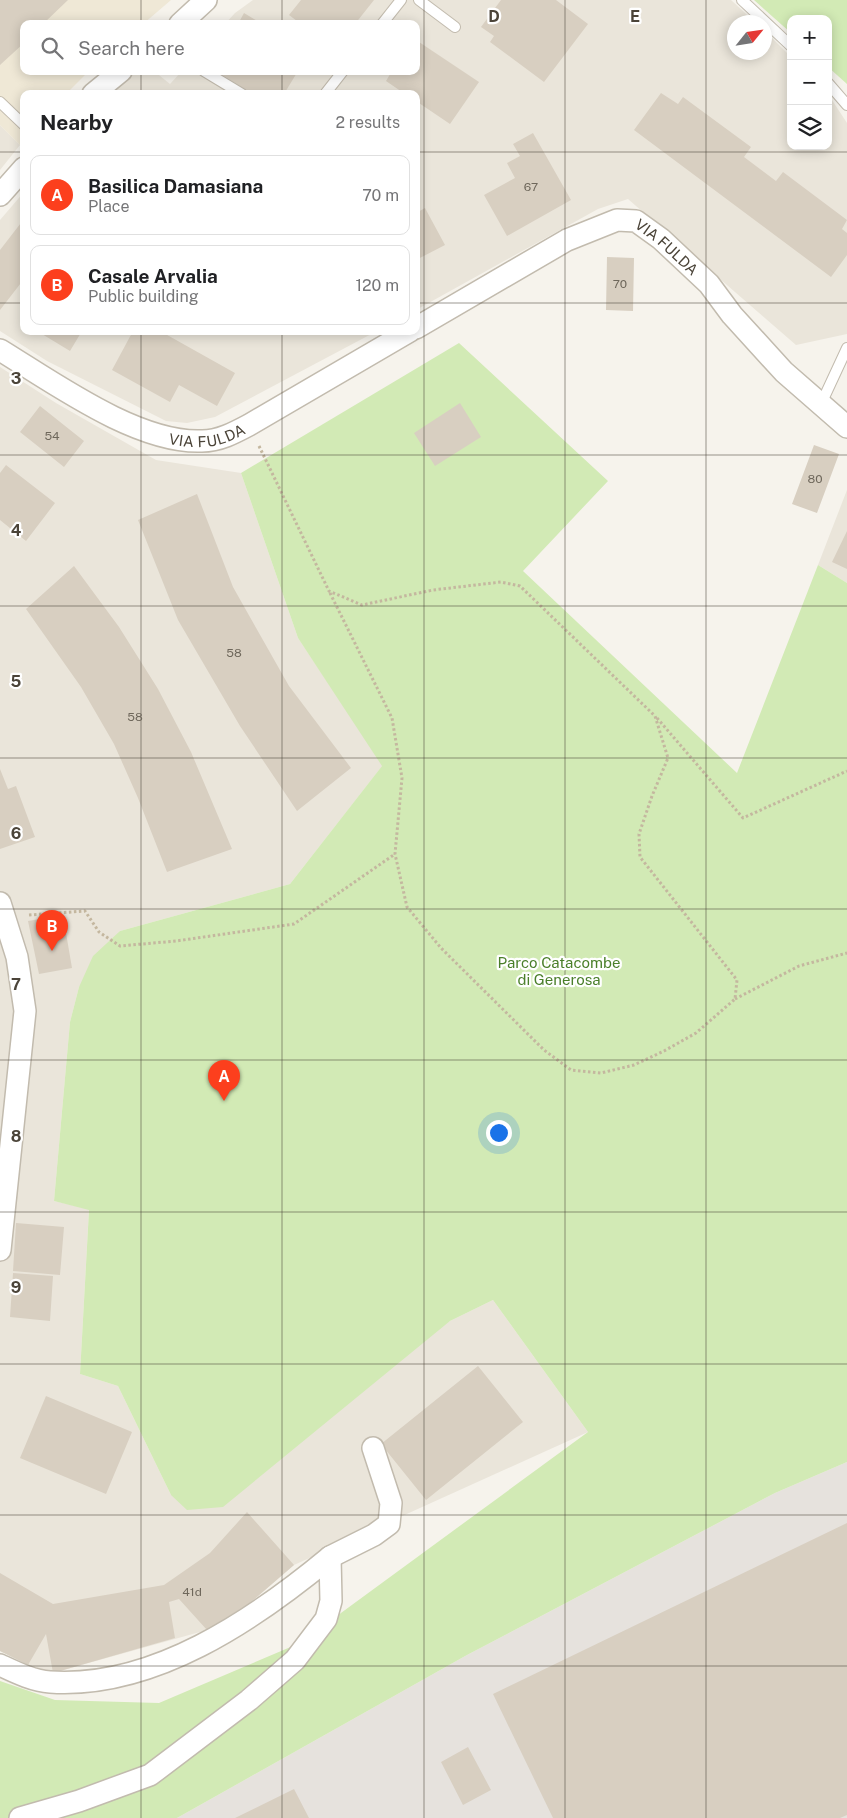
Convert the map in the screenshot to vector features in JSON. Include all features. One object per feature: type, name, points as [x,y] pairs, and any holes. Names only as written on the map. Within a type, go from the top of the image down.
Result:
[{"type":"street","points":[[184,20],[206,0]]},
{"type":"street","points":[[98,90],[116,75]]},
{"type":"street","points":[[0,195],[20,172]]},
{"type":"street","name":"VIA FULDA","points":[[420,326],[567,240],[617,220],[636,222],[661,239],[709,284],[732,315],[784,372],[847,428]]},
{"type":"street","name":"VIA FULDA","points":[[0,350],[67,391],[138,429],[158,437],[180,441],[204,441],[228,436],[249,426],[403,335]]},
{"type":"street","points":[[0,1250],[25,1020],[21,976],[2,910]]},
{"type":"street","points":[[0,1665],[16,1673],[48,1682],[108,1680],[194,1651],[291,1589],[330,1557],[374,1535],[389,1524],[391,1503],[373,1448]]},
{"type":"street","points":[[20,1818],[79,1801],[150,1775],[249,1700],[295,1660],[326,1619],[331,1600],[330,1557]]},
{"type":"lane","points":[[385,20],[401,0]]},
{"type":"lane","points":[[419,0],[455,27]]},
{"type":"lane","points":[[742,0],[787,42]]},
{"type":"lane","points":[[211,75],[235,90]]},
{"type":"lane","points":[[328,90],[340,75]]},
{"type":"lane","points":[[832,88],[847,105]]},
{"type":"lane","points":[[0,102],[20,122]]},
{"type":"lane","points":[[821,404],[847,348]]},
{"type":"path","points":[[249,426],[392,718],[402,778],[395,854],[407,908],[447,954],[544,1050],[571,1070],[601,1073],[634,1065],[696,1033],[735,999],[799,966],[847,954]]},
{"type":"path","points":[[329,591],[362,605],[433,590],[501,582],[520,586],[655,716],[743,818],[847,771]]},
{"type":"path","points":[[655,716],[668,758],[639,834],[640,857],[737,980],[735,999]]},
{"type":"path","points":[[2,910],[85,911],[99,932],[120,946],[176,941],[294,924],[395,854]]},
{"type":"shaded area","points":[[0,0],[171,0],[148,20],[20,20],[20,75],[85,75],[70,90],[20,90],[20,145],[0,125]]},
{"type":"shaded area","points":[[253,0],[731,0],[747,15],[727,15],[727,60],[772,60],[772,38],[787,53],[787,150],[832,150],[832,100],[847,123],[847,334],[796,345],[628,199],[598,209],[420,308],[420,90],[112,90],[131,75],[159,75],[170,84],[178,75],[420,75],[420,20],[229,20]]},
{"type":"shaded area","points":[[0,125],[20,145],[0,170]]},
{"type":"shaded area","points":[[20,197],[20,335],[369,335],[215,417],[187,423],[166,421],[47,361],[0,331],[0,220]]},
{"type":"shaded area","points":[[0,367],[56,403],[156,460],[241,473],[298,638],[383,765],[290,884],[120,931],[79,987],[70,1022],[54,1201],[89,1209],[80,1374],[118,1386],[171,1495],[450,1321],[493,1300],[588,1432],[294,1565],[250,1603],[207,1630],[53,1673],[28,1665],[0,1651]]},
{"type":"shaded area","points":[[847,490],[847,583],[818,565]]},
{"type":"shaded area","points":[[847,1462],[847,1818],[177,1818],[467,1655],[775,1493]]},
{"type":"green space","points":[[754,0],[847,0],[847,84],[832,71],[832,15],[787,15],[787,29]]},
{"type":"green space","name":"Parco Catacombe di Generosa","points":[[459,343],[608,481],[523,571],[737,773],[818,565],[847,583],[847,1462],[775,1493],[467,1655],[177,1818],[0,1818],[0,1681],[55,1700],[159,1703],[300,1643],[588,1432],[493,1300],[450,1321],[223,1507],[187,1510],[171,1495],[118,1386],[80,1374],[89,1210],[54,1201],[70,1022],[79,987],[93,956],[120,931],[290,884],[382,766],[298,638],[241,473]]},
{"type":"building","points":[[0,0],[68,0],[47,20],[20,20],[20,47],[0,65]]},
{"type":"building","points":[[301,0],[374,0],[358,20],[296,20],[289,15]]},
{"type":"building","points":[[501,0],[556,0],[588,24],[544,82],[490,42],[494,36],[481,27]]},
{"type":"building","points":[[244,13],[255,20],[240,20]]},
{"type":"building","points":[[420,43],[479,82],[450,124],[420,104],[420,90],[399,90],[386,81],[390,75],[420,75]]},
{"type":"building","points":[[222,75],[296,75],[286,90],[247,90]]},
{"type":"building","points":[[661,93],[678,104],[683,97],[751,147],[744,157],[776,181],[783,172],[847,220],[842,229],[847,233],[847,255],[831,277],[634,130]]},
{"type":"building","points":[[533,133],[571,200],[507,236],[484,195],[515,178],[507,163],[520,156],[513,144]]},
{"type":"building","points":[[425,208],[445,245],[420,258],[420,211]]},
{"type":"building","points":[[20,224],[20,284],[0,310],[0,250]]},
{"type":"building","points":[[607,257],[634,258],[633,311],[606,310]]},
{"type":"building","points":[[44,335],[80,335],[70,351]]},
{"type":"building","points":[[131,335],[167,335],[235,373],[217,406],[179,385],[170,402],[112,370]]},
{"type":"building","points":[[460,403],[481,437],[435,466],[414,433]]},
{"type":"building","points":[[40,406],[84,441],[64,467],[20,432]]},
{"type":"building","points":[[814,445],[839,454],[817,513],[792,504]]},
{"type":"building","points":[[6,465],[55,503],[26,541],[0,520],[0,473]]},
{"type":"building","points":[[197,494],[233,587],[289,686],[351,768],[297,811],[240,726],[178,620],[138,520]]},
{"type":"building","points":[[847,531],[847,569],[832,562]]},
{"type":"building","points":[[74,566],[119,627],[158,689],[191,752],[232,849],[167,872],[138,798],[114,744],[81,687],[26,609]]},
{"type":"building","points":[[0,769],[8,789],[16,786],[35,837],[0,849]]},
{"type":"building","points":[[52,917],[56,935],[66,933],[72,968],[39,974],[28,921]]},
{"type":"building","points":[[16,1223],[64,1227],[60,1275],[13,1271]]},
{"type":"building","points":[[13,1273],[53,1276],[50,1321],[10,1317]]},
{"type":"building","points":[[478,1366],[523,1422],[426,1500],[381,1444]]},
{"type":"building","points":[[46,1396],[132,1432],[106,1494],[20,1458]]},
{"type":"building","points":[[247,1512],[294,1565],[250,1603],[207,1630],[179,1599],[169,1602],[175,1638],[53,1673],[46,1634],[28,1665],[0,1651],[0,1573],[53,1604],[164,1585],[210,1553]]},
{"type":"building","points":[[847,1523],[847,1815],[840,1818],[553,1818],[493,1694]]},
{"type":"building","points":[[468,1747],[491,1790],[463,1805],[441,1762]]},
{"type":"building","points":[[294,1789],[309,1818],[235,1818]]},
{"type":"place","name":"Casale Arvalia","points":[[52,951]]},
{"type":"place","name":"Basilica Damasiana","points":[[224,1101]]}]
